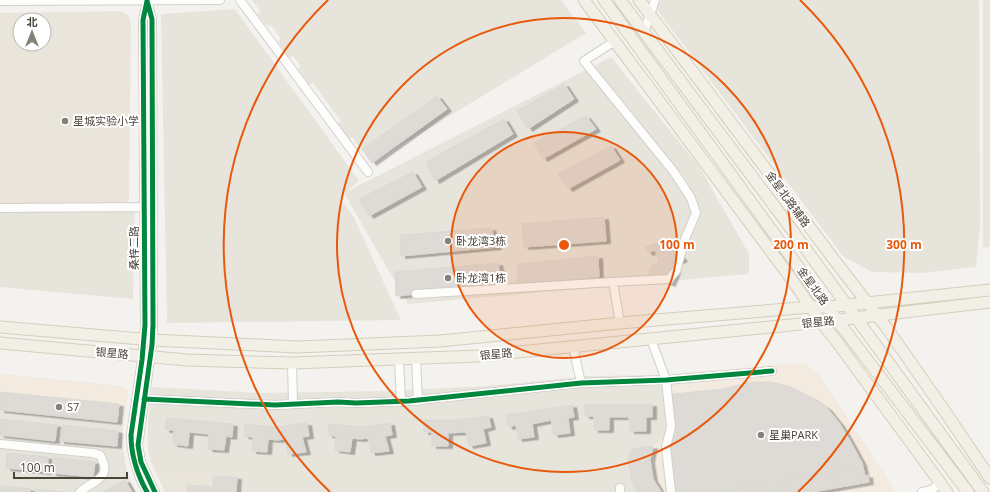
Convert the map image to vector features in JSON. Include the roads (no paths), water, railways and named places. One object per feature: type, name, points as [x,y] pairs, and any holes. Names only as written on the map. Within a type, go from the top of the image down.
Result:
[{"type":"main road","points":[[584,0],[790,277],[821,322],[910,440],[947,492]]},
{"type":"main road","name":"金星北路","points":[[604,0],[837,320],[968,492]]},
{"type":"main road","name":"金星北路","points":[[620,0],[983,492]]},
{"type":"main road","name":"金星北路辅路","points":[[639,0],[876,315],[990,478]]},
{"type":"main road","name":"银星路","points":[[0,327],[148,340],[298,346],[440,341],[620,323],[811,307],[828,307],[845,304],[990,290]]},
{"type":"main road","name":"银星路","points":[[0,343],[188,360],[292,363],[478,356],[821,322],[990,302]]},
{"type":"main road","points":[[905,408],[910,440]]},
{"type":"street","points":[[0,2],[220,0]]},
{"type":"street","points":[[240,0],[368,172]]},
{"type":"street","points":[[644,32],[655,0]]},
{"type":"street","name":"桑梓二路","points":[[147,1],[143,20],[144,207],[148,340]]},
{"type":"street","name":"桑梓二路","points":[[147,1],[152,19],[148,340],[144,399],[138,437],[139,454],[144,471],[155,492]]},
{"type":"street","points":[[416,294],[669,279],[676,271],[685,239],[696,213],[691,198],[674,172],[584,61],[615,41]]},
{"type":"street","points":[[0,208],[144,207]]},
{"type":"street","points":[[613,282],[620,323]]},
{"type":"street","points":[[651,339],[666,380],[671,427],[666,447],[671,492]]},
{"type":"street","points":[[574,346],[581,382]]},
{"type":"street","name":"桑梓二路","points":[[147,356],[131,435],[134,463],[137,473],[147,492]]},
{"type":"street","points":[[416,358],[418,401]]},
{"type":"street","points":[[399,359],[401,402]]},
{"type":"street","points":[[292,363],[294,404]]},
{"type":"street","points":[[144,399],[275,405],[338,402],[401,402],[581,382],[666,380],[772,371]]},
{"type":"street","points":[[0,444],[92,453],[100,456],[103,461],[104,468],[102,476],[98,481],[80,492]]},
{"type":"street","points":[[922,492],[935,489],[938,478]]},
{"type":"place","name":"星城实验小学","points":[[65,121]]},
{"type":"place","name":"卧龙湾3栋","points":[[448,241]]},
{"type":"place","name":"卧龙湾1栋","points":[[448,278]]},
{"type":"place","name":"S7","points":[[59,407]]},
{"type":"place","name":"星巢PARK","points":[[761,435]]}]
